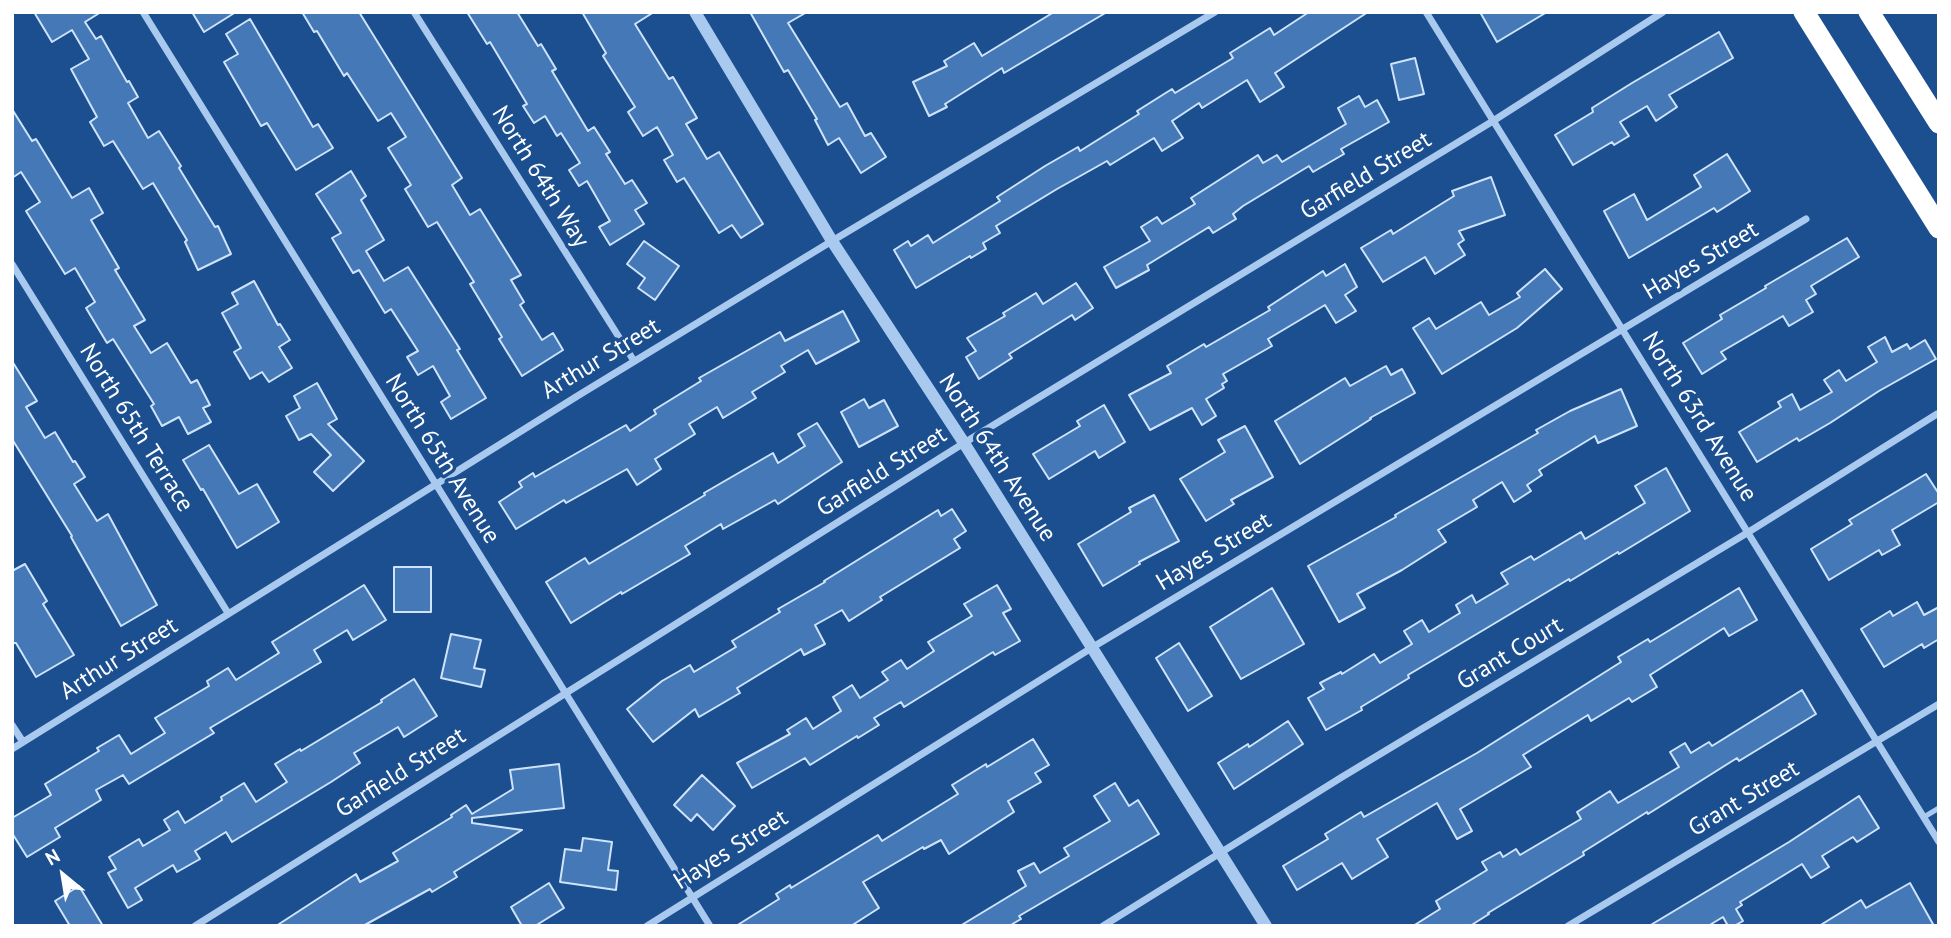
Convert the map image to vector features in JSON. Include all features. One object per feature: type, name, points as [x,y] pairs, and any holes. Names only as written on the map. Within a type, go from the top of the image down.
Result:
[{"type":"highway","points":[[1804,12],[1939,228]]},
{"type":"highway","points":[[1869,12],[1939,123]]},
{"type":"street","name":"North 65th Avenue","points":[[143,12],[710,926]]},
{"type":"street","name":"North 64th Way","points":[[414,12],[634,361]]},
{"type":"street","name":"North 64th Avenue","points":[[695,12],[832,241],[964,443],[1266,926]]},
{"type":"street","name":"Arthur Street","points":[[12,749],[634,361],[1215,12]]},
{"type":"street","name":"North 63rd Avenue","points":[[1426,12],[1939,842]]},
{"type":"street","name":"Garfield Street","points":[[195,926],[964,443],[1493,121],[1663,12]]},
{"type":"street","name":"Hayes Street","points":[[647,926],[1093,647],[1806,219]]},
{"type":"street","name":"North 65th Terrace","points":[[12,264],[228,612]]},
{"type":"street","name":"Grant Court","points":[[1103,926],[1937,414]]},
{"type":"street","name":"Grant Street","points":[[1568,926],[1939,705]]},
{"type":"street","points":[[12,725],[23,742]]},
{"type":"lane","points":[[1924,817],[1939,808]]},
{"type":"building","points":[[34,12],[101,12],[85,22],[96,39],[101,36],[138,97],[128,103],[148,138],[159,131],[215,227],[218,226],[231,254],[198,270],[185,242],[187,240],[153,183],[143,189],[113,141],[104,146],[90,122],[97,117],[71,69],[89,59],[72,30],[52,42]]},
{"type":"building","points":[[192,12],[236,12],[204,32]]},
{"type":"building","points":[[302,12],[359,12],[462,178],[452,185],[470,215],[480,209],[521,275],[511,280],[524,302],[520,305],[542,340],[553,333],[563,350],[522,376],[470,284],[474,282],[437,222],[428,227],[405,189],[411,185],[388,148],[406,137],[391,113],[378,121],[347,73],[344,76],[317,31],[314,32]]},
{"type":"building","points":[[467,12],[517,12],[556,69],[552,71],[588,131],[594,127],[610,152],[606,154],[625,184],[632,180],[647,203],[635,210],[644,224],[610,245],[599,227],[610,221],[587,181],[579,186],[569,170],[580,163],[561,133],[557,136],[545,116],[534,123],[523,106],[527,104],[490,42],[487,44]]},
{"type":"building","points":[[582,12],[654,12],[635,24],[669,79],[673,77],[697,118],[686,124],[707,159],[719,152],[763,224],[741,238],[732,225],[719,233],[684,178],[677,182],[664,160],[673,155],[657,127],[643,136],[628,112],[635,107],[603,56],[606,53]]},
{"type":"building","points":[[750,12],[807,12],[788,23],[840,107],[847,103],[865,136],[871,133],[886,157],[861,173],[839,138],[828,145],[815,120],[817,119],[788,70],[784,72]]},
{"type":"building","points":[[1054,12],[1107,12],[1004,73],[1002,68],[945,104],[947,107],[929,116],[913,82],[947,66],[944,61],[974,43],[982,56]]},
{"type":"building","points":[[1309,12],[1368,12],[1275,73],[1284,87],[1260,102],[1247,80],[1202,108],[1199,103],[1172,121],[1183,138],[1162,151],[1154,138],[1110,165],[1107,161],[1057,189],[996,226],[1000,233],[983,243],[986,249],[916,288],[894,250],[908,241],[911,246],[928,235],[933,243],[1000,201],[997,197],[1045,166],[1078,147],[1080,151],[1139,114],[1137,111],[1172,89],[1175,93],[1233,58],[1230,53],[1270,28],[1274,35]]},
{"type":"building","points":[[1480,12],[1547,12],[1497,42]]},
{"type":"building","points":[[250,19],[313,127],[318,124],[333,148],[296,170],[267,123],[261,126],[224,62],[238,54],[226,34]]},
{"type":"building","points":[[1719,32],[1733,58],[1669,95],[1677,107],[1656,121],[1647,106],[1620,122],[1629,136],[1614,145],[1612,142],[1573,165],[1555,135],[1593,112],[1592,108]]},
{"type":"building","points":[[1415,58],[1424,94],[1399,100],[1391,64]]},
{"type":"building","points":[[1359,96],[1365,107],[1377,100],[1389,122],[1341,149],[1344,154],[1313,172],[1309,166],[1243,206],[1233,214],[1236,219],[1213,233],[1209,227],[1147,265],[1149,270],[1116,288],[1104,267],[1150,241],[1141,227],[1157,217],[1162,224],[1195,204],[1191,198],[1258,155],[1263,163],[1277,155],[1282,162],[1346,124],[1338,108]]},
{"type":"building","points":[[12,109],[32,141],[36,139],[72,198],[89,188],[103,213],[91,220],[119,268],[115,270],[145,320],[134,326],[151,353],[167,343],[191,383],[197,380],[210,405],[203,408],[211,422],[188,434],[179,417],[162,426],[151,406],[154,404],[113,339],[107,343],[86,308],[95,302],[75,268],[65,274],[26,211],[40,202],[21,172],[12,178]]},
{"type":"building","points":[[1727,154],[1750,191],[1717,212],[1714,208],[1629,258],[1604,211],[1634,194],[1647,220],[1701,187],[1694,175]]},
{"type":"building","points":[[351,171],[366,196],[361,200],[384,240],[366,251],[384,281],[408,267],[460,349],[457,350],[486,398],[451,419],[441,402],[450,396],[433,366],[418,375],[407,357],[418,351],[391,309],[385,313],[359,270],[353,273],[332,238],[341,233],[316,194]]},
{"type":"building","points":[[1491,177],[1505,215],[1459,231],[1464,240],[1458,244],[1465,255],[1435,274],[1425,257],[1383,282],[1361,248],[1391,230],[1393,234],[1454,196],[1452,191]]},
{"type":"building","points":[[1847,238],[1859,257],[1811,286],[1816,294],[1806,300],[1813,312],[1789,326],[1783,316],[1721,352],[1726,359],[1702,374],[1683,343],[1722,319],[1720,315],[1766,288],[1765,286]]},
{"type":"building","points":[[644,241],[679,266],[655,300],[638,288],[645,278],[627,264]]},
{"type":"building","points":[[1345,264],[1357,287],[1345,295],[1356,311],[1336,323],[1325,305],[1268,339],[1272,346],[1223,374],[1227,381],[1222,384],[1224,388],[1206,399],[1216,416],[1202,425],[1192,408],[1150,430],[1129,395],[1171,373],[1167,366],[1270,310],[1268,307],[1323,271],[1326,276]]},
{"type":"building","points":[[1545,269],[1562,289],[1517,328],[1442,374],[1413,328],[1429,318],[1436,329],[1481,302],[1489,315],[1520,297],[1517,293]]},
{"type":"building","points":[[254,281],[278,325],[280,324],[290,340],[279,347],[292,368],[269,382],[262,372],[250,379],[234,352],[241,348],[222,313],[238,304],[232,293]]},
{"type":"building","points":[[1076,283],[1093,308],[1075,320],[1072,315],[1009,354],[1012,358],[979,379],[966,357],[976,351],[967,338],[1005,316],[1003,313],[1036,293],[1043,304]]},
{"type":"building","points":[[843,311],[859,341],[816,364],[808,350],[781,366],[785,372],[752,392],[756,398],[723,418],[717,407],[689,424],[695,434],[655,459],[661,469],[637,485],[627,469],[566,503],[564,500],[516,529],[499,502],[522,487],[519,482],[533,473],[535,477],[626,425],[630,431],[656,414],[654,410],[701,381],[699,378],[780,332],[785,341]]},
{"type":"building","points":[[1885,337],[1892,352],[1907,344],[1910,349],[1925,340],[1936,359],[1799,441],[1797,438],[1757,462],[1739,432],[1781,407],[1778,402],[1792,394],[1800,410],[1832,392],[1824,380],[1839,370],[1846,381],[1877,362],[1868,347]]},
{"type":"building","points":[[12,361],[37,401],[26,407],[45,438],[55,432],[73,462],[75,461],[85,477],[74,484],[97,521],[108,514],[157,605],[121,626],[72,536],[12,439]]},
{"type":"building","points":[[1386,366],[1391,375],[1402,369],[1415,393],[1370,418],[1300,464],[1275,421],[1345,378],[1350,386]]},
{"type":"building","points":[[317,383],[337,419],[328,424],[364,461],[333,491],[314,472],[331,455],[311,434],[299,440],[286,416],[300,408],[294,396]]},
{"type":"building","points":[[1621,389],[1637,426],[1598,443],[1595,436],[1539,470],[1542,475],[1527,485],[1531,491],[1514,502],[1502,482],[1473,500],[1477,507],[1438,530],[1446,542],[1357,594],[1365,608],[1339,622],[1308,566],[1538,433],[1536,430],[1570,411]]},
{"type":"building","points":[[864,399],[869,408],[884,400],[898,426],[859,447],[841,412]]},
{"type":"building","points":[[1104,405],[1125,442],[1099,458],[1095,451],[1049,479],[1033,454],[1080,426],[1077,421]]},
{"type":"building","points":[[817,423],[842,462],[778,504],[775,500],[723,529],[721,524],[685,546],[690,554],[571,623],[546,582],[585,558],[589,564],[773,453],[778,463],[805,446],[798,434]]},
{"type":"building","points":[[1245,426],[1273,477],[1231,500],[1234,504],[1206,521],[1180,479],[1225,452],[1218,440]]},
{"type":"building","points":[[209,445],[239,494],[257,484],[279,522],[237,548],[183,460]]},
{"type":"building","points":[[1666,468],[1690,511],[1408,675],[1409,678],[1361,707],[1362,710],[1326,730],[1308,698],[1324,689],[1320,683],[1341,672],[1342,674],[1374,654],[1380,663],[1412,644],[1404,631],[1422,620],[1429,632],[1460,613],[1456,605],[1472,595],[1476,603],[1508,584],[1501,573],[1531,556],[1534,560],[1581,532],[1585,539],[1645,503],[1635,486]]},
{"type":"building","points":[[1926,474],[1939,494],[1939,502],[1892,530],[1900,545],[1882,555],[1879,550],[1829,580],[1811,549],[1852,524],[1849,520]]},
{"type":"building","points":[[1154,495],[1179,541],[1139,562],[1140,564],[1103,586],[1078,544],[1131,512],[1129,508]]},
{"type":"building","points":[[952,509],[966,531],[954,539],[960,548],[880,597],[882,600],[849,621],[842,610],[815,625],[825,644],[804,655],[801,649],[737,688],[740,693],[699,717],[695,709],[653,742],[627,709],[662,681],[690,665],[694,672],[736,647],[732,641],[780,612],[778,609],[938,510],[941,516]]},
{"type":"building","points":[[25,564],[47,601],[43,604],[74,655],[36,677],[16,643],[12,643],[12,571]]},
{"type":"building","points":[[394,567],[431,567],[431,612],[394,612]]},
{"type":"building","points":[[364,585],[386,620],[353,640],[347,630],[314,650],[321,662],[210,728],[214,733],[129,784],[123,775],[96,790],[101,800],[55,828],[60,837],[27,857],[12,833],[12,818],[51,795],[45,784],[99,751],[97,748],[119,735],[131,754],[165,733],[155,718],[209,686],[207,681],[228,668],[236,680],[279,653],[272,642]]},
{"type":"building","points":[[997,585],[1011,609],[1003,613],[1020,641],[995,655],[993,652],[904,707],[901,702],[874,718],[879,725],[810,765],[805,758],[752,788],[737,763],[790,734],[787,730],[806,718],[813,729],[841,711],[833,697],[852,685],[860,698],[888,680],[882,672],[901,660],[907,669],[934,651],[928,642],[972,616],[964,604]]},
{"type":"building","points":[[1272,588],[1304,644],[1241,679],[1210,627]]},
{"type":"building","points":[[1739,588],[1757,620],[1729,636],[1724,628],[1650,675],[1657,687],[1632,702],[1629,698],[1591,721],[1588,715],[1523,755],[1531,767],[1460,809],[1472,831],[1457,839],[1437,803],[1377,839],[1388,857],[1352,879],[1342,863],[1297,890],[1283,866],[1328,839],[1325,834],[1361,812],[1364,817],[1477,753],[1621,662],[1618,657],[1648,639],[1650,642]]},
{"type":"building","points":[[1917,602],[1924,615],[1939,607],[1939,639],[1924,648],[1922,644],[1884,667],[1861,629],[1890,611],[1893,616]]},
{"type":"building","points":[[451,634],[481,640],[474,668],[485,670],[481,687],[441,678]]},
{"type":"building","points":[[1179,643],[1212,696],[1188,711],[1156,658]]},
{"type":"building","points":[[414,679],[437,716],[404,737],[398,727],[354,753],[360,763],[331,782],[232,842],[226,832],[195,851],[200,859],[177,872],[173,865],[135,888],[142,900],[128,908],[108,873],[116,869],[109,857],[139,839],[143,846],[170,830],[164,820],[178,811],[185,823],[244,783],[256,802],[287,782],[275,764],[382,702],[381,700]]},
{"type":"building","points":[[1802,690],[1816,714],[1739,761],[1737,758],[1648,814],[1647,812],[1470,926],[1413,926],[1440,909],[1436,901],[1487,870],[1482,862],[1500,852],[1503,857],[1516,849],[1520,855],[1581,819],[1577,812],[1610,791],[1618,803],[1679,767],[1670,752],[1685,743],[1691,753],[1709,742],[1712,746]]},
{"type":"building","points":[[1288,721],[1303,744],[1234,789],[1218,763],[1248,744],[1249,747]]},
{"type":"building","points":[[1033,739],[1049,765],[1035,773],[1041,782],[1008,801],[1014,812],[949,854],[941,840],[924,849],[923,847],[863,882],[879,908],[851,926],[736,926],[779,899],[776,894],[790,885],[791,888],[878,835],[882,841],[958,794],[952,785]]},
{"type":"building","points":[[559,764],[564,808],[472,818],[472,823],[522,830],[454,872],[457,877],[432,892],[430,889],[363,926],[276,926],[356,874],[360,882],[398,861],[393,853],[452,817],[451,815],[466,805],[472,814],[513,789],[510,770]]},
{"type":"building","points":[[702,775],[735,806],[713,830],[697,814],[691,821],[674,805]]},
{"type":"building","points":[[1115,783],[1129,806],[1138,800],[1159,834],[1019,916],[1021,919],[1009,926],[960,926],[1026,886],[1018,871],[1034,863],[1040,873],[1069,856],[1064,848],[1110,821],[1094,796]]},
{"type":"building","points":[[1859,796],[1879,828],[1857,842],[1853,837],[1822,856],[1829,867],[1811,878],[1802,864],[1740,902],[1742,905],[1736,909],[1743,921],[1728,926],[1723,917],[1708,926],[1649,926],[1789,842]]},
{"type":"building","points":[[583,838],[612,842],[608,870],[618,871],[616,890],[560,882],[565,849],[581,851]]},
{"type":"building","points":[[549,883],[564,908],[535,926],[522,926],[511,907]]},
{"type":"building","points":[[1910,883],[1934,926],[1819,926],[1861,900],[1866,908]]},
{"type":"building","points":[[79,886],[103,926],[70,926],[55,901]]}]
